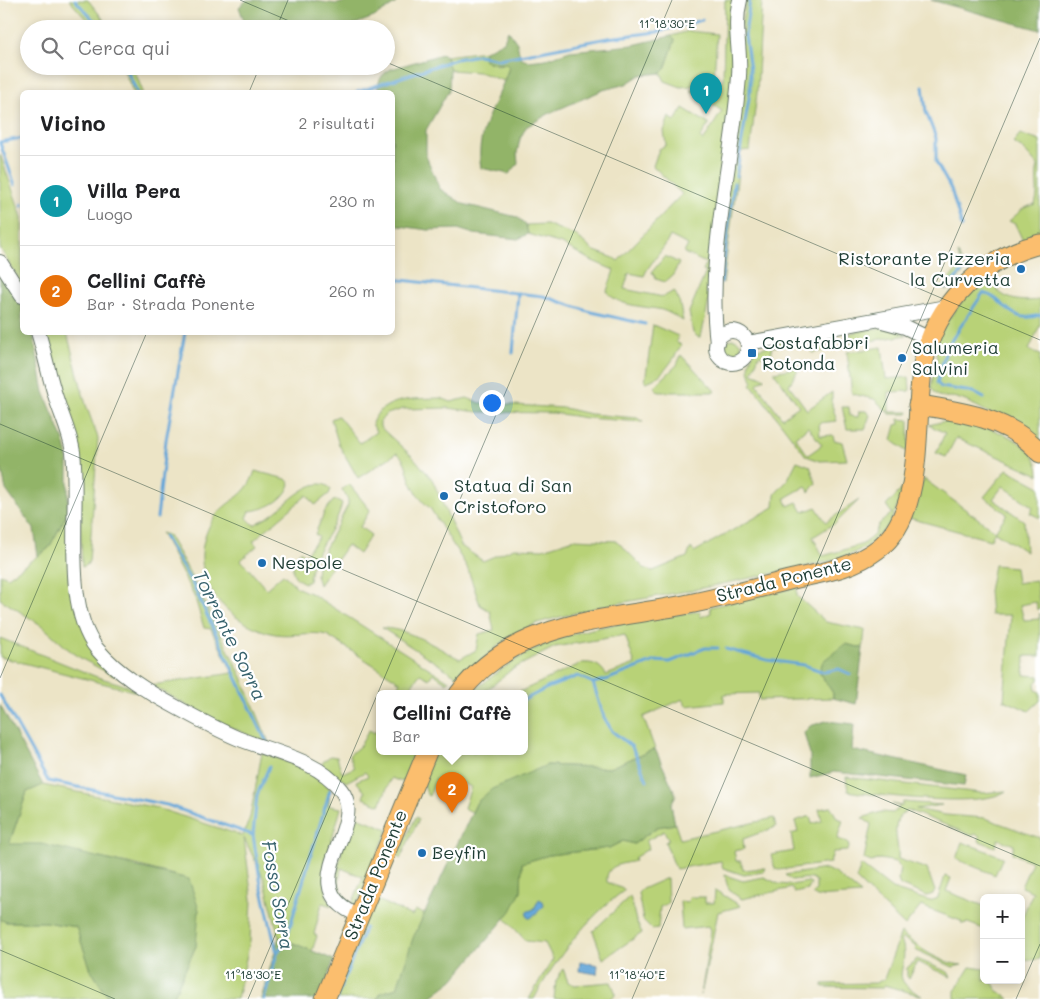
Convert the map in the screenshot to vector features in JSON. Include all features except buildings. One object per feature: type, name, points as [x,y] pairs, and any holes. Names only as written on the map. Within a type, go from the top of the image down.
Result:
[{"type":"main road","name":"Strada Ponente","points":[[463,690],[478,673],[499,657],[519,644],[542,633],[571,624],[684,605],[832,570],[868,556],[884,545],[894,531],[907,504],[914,468],[918,405],[923,366],[930,339],[946,308],[957,294],[984,268],[1012,253],[1040,244]]},
{"type":"main road","points":[[918,405],[985,419],[1023,437],[1040,453]]},
{"type":"main road","name":"Strada Ponente","points":[[326,999],[426,755]]},
{"type":"street","points":[[713,297],[733,331],[744,336],[748,343],[747,354],[744,358],[729,363],[718,355],[713,297],[739,74],[736,16],[740,0]]},
{"type":"street","points":[[0,262],[20,293]]},
{"type":"street","points":[[748,343],[946,308]]},
{"type":"street","points":[[877,320],[905,327],[930,339]]},
{"type":"street","points":[[716,342],[723,334],[733,331]]},
{"type":"street","points":[[39,335],[50,382],[71,440],[74,463],[76,582],[83,621],[92,641],[126,676],[152,694],[198,720],[237,738],[315,769],[335,783],[346,798],[347,810],[330,869],[330,887],[341,905],[359,915]]},
{"type":"green space","points":[[69,0],[88,0],[104,20],[87,20]]},
{"type":"green space","points":[[247,0],[307,0],[337,4],[354,0],[397,0],[395,4],[366,20],[244,20],[239,7]]},
{"type":"green space","points":[[725,0],[736,0],[732,16],[732,74],[708,305],[701,337],[698,337],[693,333],[689,312],[706,272],[703,271],[706,263],[684,253],[688,245],[670,236],[644,276],[629,273],[624,289],[663,297],[674,291],[679,300],[683,321],[662,310],[632,305],[617,300],[607,291],[614,270],[590,260],[562,244],[528,234],[526,225],[546,224],[577,236],[592,250],[618,261],[682,194],[653,166],[659,149],[666,145],[664,131],[669,117],[675,121],[683,108],[709,124],[700,138],[703,141],[722,111],[690,90],[712,88],[723,80]]},
{"type":"green space","points":[[746,0],[762,0],[757,93],[750,150],[741,151],[723,283],[719,281],[742,20]]},
{"type":"green space","points":[[931,0],[1040,0],[1040,30]]},
{"type":"green space","points":[[508,30],[517,43],[520,57],[529,61],[546,59],[570,51],[633,45],[671,36],[675,40],[665,69],[661,73],[640,75],[626,84],[603,90],[550,113],[526,127],[520,139],[517,153],[518,164],[509,174],[481,168],[480,154],[484,128],[509,67],[506,64],[489,63],[484,59],[485,51],[504,41]]},
{"type":"green space","points":[[689,31],[717,34],[714,76],[709,84],[681,87],[665,81],[661,73],[665,69],[675,40],[671,36]]},
{"type":"green space","points":[[485,51],[484,59],[497,65],[506,64],[509,67],[504,81],[479,72],[450,70],[446,56]]},
{"type":"green space","points":[[442,54],[446,56],[450,70],[449,90],[426,130],[426,156],[440,189],[463,204],[517,217],[526,225],[528,234],[518,239],[474,234],[458,229],[428,230],[395,225],[395,90],[378,90],[379,81],[382,76],[395,75],[395,68]]},
{"type":"green space","points":[[126,75],[136,75],[142,90],[132,90]]},
{"type":"green space","points":[[1020,134],[1040,141],[1040,236],[1023,241],[1015,224],[1009,221],[1024,208],[1035,204],[1038,166],[1023,149],[1013,143]]},
{"type":"green space","points":[[0,154],[20,211],[20,282],[0,248]]},
{"type":"green space","points":[[958,254],[966,271],[946,290],[942,286],[961,266]]},
{"type":"green space","points":[[665,256],[679,263],[673,275],[665,282],[656,279],[652,272]]},
{"type":"green space","points":[[0,270],[20,303],[20,335],[33,335],[44,392],[64,441],[68,457],[68,512],[49,548],[38,556],[34,529],[6,490],[0,462]]},
{"type":"green space","points":[[984,273],[995,288],[1007,297],[1021,301],[1040,300],[1040,325],[1029,350],[1040,355],[1040,444],[966,401],[937,395],[931,387],[937,359],[935,346],[943,326]]},
{"type":"green space","points":[[653,325],[678,336],[676,342],[681,345],[662,373],[645,382]]},
{"type":"green space","points":[[889,326],[907,335],[851,344],[850,333]]},
{"type":"green space","points":[[44,335],[68,335],[86,405],[98,438],[89,561],[87,565],[82,567],[78,453]]},
{"type":"green space","points":[[827,335],[827,350],[813,353],[811,342],[801,343],[801,338]]},
{"type":"green space","points":[[730,339],[736,339],[741,344],[739,353],[730,355],[725,350],[725,344]]},
{"type":"green space","points":[[785,341],[786,345],[771,347],[773,360],[759,355],[752,373],[765,378],[757,384],[782,418],[799,406],[774,372],[800,367],[789,385],[807,410],[832,392],[832,405],[837,421],[819,423],[820,436],[833,435],[834,440],[842,442],[847,460],[820,461],[806,456],[751,384],[753,382],[749,366],[755,350]],"holes":[[[808,427],[822,445],[808,455],[795,437]]]},
{"type":"green space","points":[[882,347],[886,379],[909,377],[910,391],[889,392],[889,412],[909,412],[908,414],[890,414],[874,399],[852,394],[847,352]]},
{"type":"green space","points":[[681,355],[716,392],[659,392],[654,387],[677,365]]},
{"type":"green space","points":[[441,398],[451,402],[467,398],[480,403],[564,408],[590,414],[637,418],[643,422],[586,418],[554,413],[478,412],[448,408],[403,409],[387,414],[380,421],[380,427],[414,458],[432,479],[461,546],[483,561],[514,548],[543,549],[574,539],[617,541],[644,568],[653,571],[687,557],[691,548],[694,552],[774,507],[775,494],[787,481],[797,461],[810,466],[816,483],[809,492],[806,486],[785,498],[788,506],[797,502],[803,512],[816,507],[826,522],[859,500],[837,522],[813,537],[823,556],[863,544],[874,535],[879,524],[892,513],[886,506],[901,490],[904,491],[889,525],[866,547],[849,555],[823,563],[693,590],[602,606],[537,623],[507,638],[463,676],[458,677],[382,628],[413,635],[460,659],[476,650],[479,634],[494,630],[490,611],[480,605],[467,567],[430,508],[417,493],[401,456],[397,453],[358,478],[339,445],[331,419],[338,416],[360,443],[376,432],[372,423],[377,414],[392,403],[412,399]]},
{"type":"green space","points":[[842,407],[849,407],[850,416],[858,417],[859,411],[866,411],[870,415],[865,429],[847,429]]},
{"type":"green space","points":[[899,419],[909,420],[909,453],[892,440],[896,425],[900,424]]},
{"type":"green space","points":[[949,420],[990,429],[1019,442],[1037,462],[1039,475],[956,438],[946,457],[936,453],[945,433],[929,425]]},
{"type":"green space","points":[[1007,469],[1040,487],[1040,518],[1030,513],[1033,507],[1003,486],[993,499],[1024,521],[1026,552],[995,532],[990,540],[909,518],[924,479],[995,531],[1007,514],[984,497]]},
{"type":"green space","points":[[255,471],[286,479],[290,484],[284,495],[274,503],[250,511],[247,518],[254,525],[309,487],[317,484],[331,489],[329,494],[315,505],[307,495],[253,541],[257,546],[241,560],[266,589],[283,574],[298,588],[312,594],[449,681],[447,683],[433,673],[429,679],[420,674],[412,685],[416,688],[415,690],[406,690],[398,685],[400,682],[327,635],[313,633],[283,635],[267,632],[249,625],[221,603],[211,589],[204,574],[202,557],[204,539],[218,513],[241,494],[251,481]]},
{"type":"green space","points":[[349,484],[370,510],[360,527],[371,535],[359,554],[347,545],[319,585],[316,575],[317,564],[348,505],[348,500],[342,489]]},
{"type":"green space","points":[[337,500],[342,503],[339,513],[314,560],[309,581],[305,583],[299,580],[293,573],[293,565],[300,551],[305,555],[319,537],[315,534],[325,511],[333,501]]},
{"type":"green space","points":[[68,512],[69,583],[114,676],[82,659],[41,625],[0,599],[0,574],[8,577],[49,548]]},
{"type":"green space","points":[[161,533],[168,535],[186,566],[242,677],[270,745],[196,711],[152,685],[233,673],[211,629],[204,628],[195,598]]},
{"type":"green space","points":[[994,565],[1015,567],[1017,583],[1036,580],[1040,609],[1037,609],[1036,602],[1020,605],[1024,620],[1039,619],[1040,613],[1040,656],[1025,656],[1024,675],[1039,676],[1039,680],[1035,683],[1036,690],[1040,692],[1040,701],[1029,711],[1004,700],[1011,615],[991,615],[989,591]]},
{"type":"green space","points":[[797,587],[797,596],[826,622],[865,630],[863,648],[845,644],[819,672],[833,693],[833,698],[759,700],[759,693],[724,694],[724,702],[686,706],[683,699],[643,717],[655,749],[609,768],[547,765],[477,802],[472,812],[464,808],[471,787],[454,779],[451,785],[436,779],[429,796],[427,795],[422,774],[431,755],[528,755],[528,690],[524,690],[582,663],[596,665],[606,675],[635,664],[625,635],[555,647],[511,670],[487,690],[475,690],[498,672],[528,653],[567,636],[603,626],[699,611],[701,617],[711,613],[710,607]]},
{"type":"green space","points":[[0,638],[97,677],[128,686],[137,692],[0,657]]},
{"type":"green space","points":[[845,644],[863,648],[856,704],[833,698],[833,693],[819,672],[823,661]]},
{"type":"green space","points":[[0,705],[43,785],[27,792],[9,844],[41,844],[189,879],[199,910],[196,946],[172,999],[109,999],[91,970],[76,927],[45,922],[6,922],[0,919]]},
{"type":"green space","points":[[826,721],[854,724],[852,750],[966,775],[964,786],[834,772],[810,778],[810,755],[804,733],[810,726]]},
{"type":"green space","points":[[369,730],[375,733],[376,731],[376,755],[418,755],[407,781],[403,780],[402,782],[391,778],[380,805],[363,798],[365,792],[356,781],[368,776],[365,772],[346,782],[323,766],[322,763],[330,756],[337,757],[342,773],[354,768],[349,755],[360,746]]},
{"type":"green space","points":[[655,749],[676,795],[671,804],[675,824],[657,827],[634,844],[623,841],[609,848],[549,855],[522,863],[521,891],[511,911],[453,980],[428,999],[377,999],[381,993],[397,988],[413,938],[477,802],[492,789],[547,765],[609,768]]},
{"type":"green space","points":[[262,753],[289,763],[314,776],[330,788],[329,806],[341,808],[326,871],[327,895],[332,906],[322,903],[314,934],[317,936],[312,951],[279,937],[264,879],[244,838],[252,899],[250,941],[237,999],[172,999],[196,946],[188,879],[129,863],[9,845],[27,792],[43,785],[157,808],[243,836],[250,817]]},
{"type":"green space","points":[[846,777],[981,793],[1006,791],[994,796],[978,799],[958,800],[893,796],[848,791]]},
{"type":"green space","points":[[903,802],[942,805],[916,809],[945,815],[985,818],[1040,838],[1040,959],[1025,961],[1025,911],[1033,892],[1021,887],[1032,862],[1012,853],[1014,845],[998,839],[995,847],[979,841],[980,836],[974,834],[973,836],[908,810],[902,814],[896,826],[898,859],[927,869],[935,891],[933,894],[927,896],[900,885],[898,880],[900,868],[896,862],[880,859],[871,862],[864,859],[871,824],[862,818],[881,812],[893,813],[900,807],[892,804],[902,806]]},
{"type":"green space","points":[[831,807],[837,818],[843,820],[837,839],[848,842],[849,848],[847,851],[833,852],[830,863],[775,869],[771,855],[794,851],[791,834],[798,832],[795,821],[810,816],[812,824],[822,821],[819,809]]},
{"type":"green space","points":[[350,814],[388,829],[357,905],[352,904],[363,877],[341,868],[339,883],[345,900],[334,885]]},
{"type":"green space","points":[[416,817],[419,819],[400,859],[397,856]]},
{"type":"green space","points":[[774,818],[776,827],[743,839],[744,849],[734,851],[736,861],[741,861],[743,870],[765,868],[763,872],[744,875],[723,868],[721,861],[676,869],[665,842],[669,840],[664,831],[646,841],[648,849],[634,858],[635,861],[612,868],[607,876],[607,882],[625,890],[585,926],[552,968],[534,999],[529,999],[553,959],[545,943],[526,941],[505,918],[521,891],[522,863],[549,855],[609,848],[623,841],[634,844],[657,827],[675,824],[680,839]]},
{"type":"green space","points":[[962,842],[1003,857],[995,875],[956,859]]},
{"type":"green space","points":[[861,865],[892,889],[930,901],[938,898],[945,876],[951,878],[946,891],[980,904],[980,928],[968,923],[962,924],[961,921],[921,906],[905,926],[856,879]]},
{"type":"green space","points":[[826,869],[836,874],[861,894],[817,897],[812,894],[816,890],[816,881],[812,878],[791,880],[785,875]]},
{"type":"green space","points":[[725,875],[743,881],[764,877],[779,884],[811,883],[808,890],[794,893],[792,888],[742,899],[730,890]]},
{"type":"green space","points":[[667,878],[668,903],[660,907],[658,928],[652,929],[643,920],[638,893],[642,889]]},
{"type":"green space","points":[[715,890],[741,906],[718,912],[701,995],[711,930],[709,926],[682,929],[680,901],[688,902],[689,897],[705,897],[705,903],[714,903]]},
{"type":"green space","points":[[630,896],[636,921],[642,933],[603,959],[593,931]]},
{"type":"green space","points":[[374,898],[412,916],[415,910],[424,914],[397,988],[381,993],[377,999],[331,999]]},
{"type":"green space","points":[[0,919],[6,922],[45,922],[76,927],[91,970],[109,999],[0,999]]},
{"type":"green space","points":[[901,933],[937,958],[962,965],[953,967],[915,950],[916,947],[903,938],[900,942],[903,945],[904,954],[902,979],[911,990],[922,996],[884,985],[883,988],[823,987],[823,984],[876,983],[884,979]]},
{"type":"green space","points":[[279,937],[334,960],[320,999],[261,999]]},
{"type":"green space","points":[[917,959],[948,972],[951,977],[917,962],[909,979],[907,968]]},
{"type":"green space","points":[[970,967],[980,968],[980,984],[993,984],[997,990],[1010,999],[955,999],[955,991]]},
{"type":"green space","points":[[563,969],[568,982],[575,985],[611,982],[616,994],[610,999],[554,999],[556,981]]},
{"type":"water","points":[[539,899],[543,901],[544,906],[531,918],[528,918],[526,912],[534,909]]},
{"type":"water","points":[[580,961],[598,965],[597,974],[579,971]]},
{"type":"waterway","name":"Torrente Sorra","points":[[75,0],[94,20]]},
{"type":"waterway","points":[[736,176],[750,92],[750,70],[745,35],[750,0]]},
{"type":"waterway","points":[[363,90],[456,59],[478,55],[499,59],[608,38],[657,32],[702,20]]},
{"type":"waterway","name":"Torrente Sorra","points":[[129,75],[136,90]]},
{"type":"waterway","points":[[923,86],[926,112],[936,138],[936,162],[951,189],[962,227]]},
{"type":"waterway","points":[[0,142],[20,138]]},
{"type":"waterway","points":[[0,143],[15,185]]},
{"type":"waterway","points":[[721,282],[734,183]]},
{"type":"waterway","points":[[946,288],[963,271]]},
{"type":"waterway","points":[[395,279],[543,296],[591,312],[645,324]]},
{"type":"waterway","points":[[513,353],[518,293]]},
{"type":"waterway","points":[[984,398],[973,392],[941,387],[937,383],[947,347],[983,293],[997,300],[1014,314],[1029,317],[1040,315]]},
{"type":"waterway","name":"Torrente Sorra","points":[[157,518],[166,440],[184,335]]},
{"type":"waterway","name":"Torrente Sorra","points":[[164,536],[192,583],[267,743]]},
{"type":"waterway","points":[[611,678],[655,661],[670,662],[705,648],[718,648]]},
{"type":"waterway","points":[[726,649],[767,660],[804,665],[824,672],[839,669],[850,674]]},
{"type":"waterway","points":[[528,698],[578,676],[593,683],[604,717],[612,731],[632,747],[647,780]]},
{"type":"waterway","points":[[593,683],[609,679]]},
{"type":"waterway","points":[[0,695],[48,781],[167,805],[253,835]]},
{"type":"waterway","name":"Fosso Sorra","points":[[264,999],[277,953],[261,885],[253,835],[257,795],[269,767]]},
{"type":"waterway","points":[[277,953],[286,940],[330,790]]},
{"type":"waterway","points":[[336,999],[365,928]]},
{"type":"place","name":"Villa Pera","points":[[706,114]]},
{"type":"place","name":"Ristorante Pizzeria la Curvetta","points":[[1021,269]]},
{"type":"place","name":"Costafabbri Rotonda","points":[[752,353]]},
{"type":"place","name":"Salumeria Salvini","points":[[902,358]]},
{"type":"place","name":"Statua di San Cristoforo","points":[[444,496]]},
{"type":"place","name":"Nespole","points":[[262,563]]},
{"type":"place","name":"Cellini Caffè","points":[[452,813]]},
{"type":"place","name":"Beyfin","points":[[422,853]]}]
